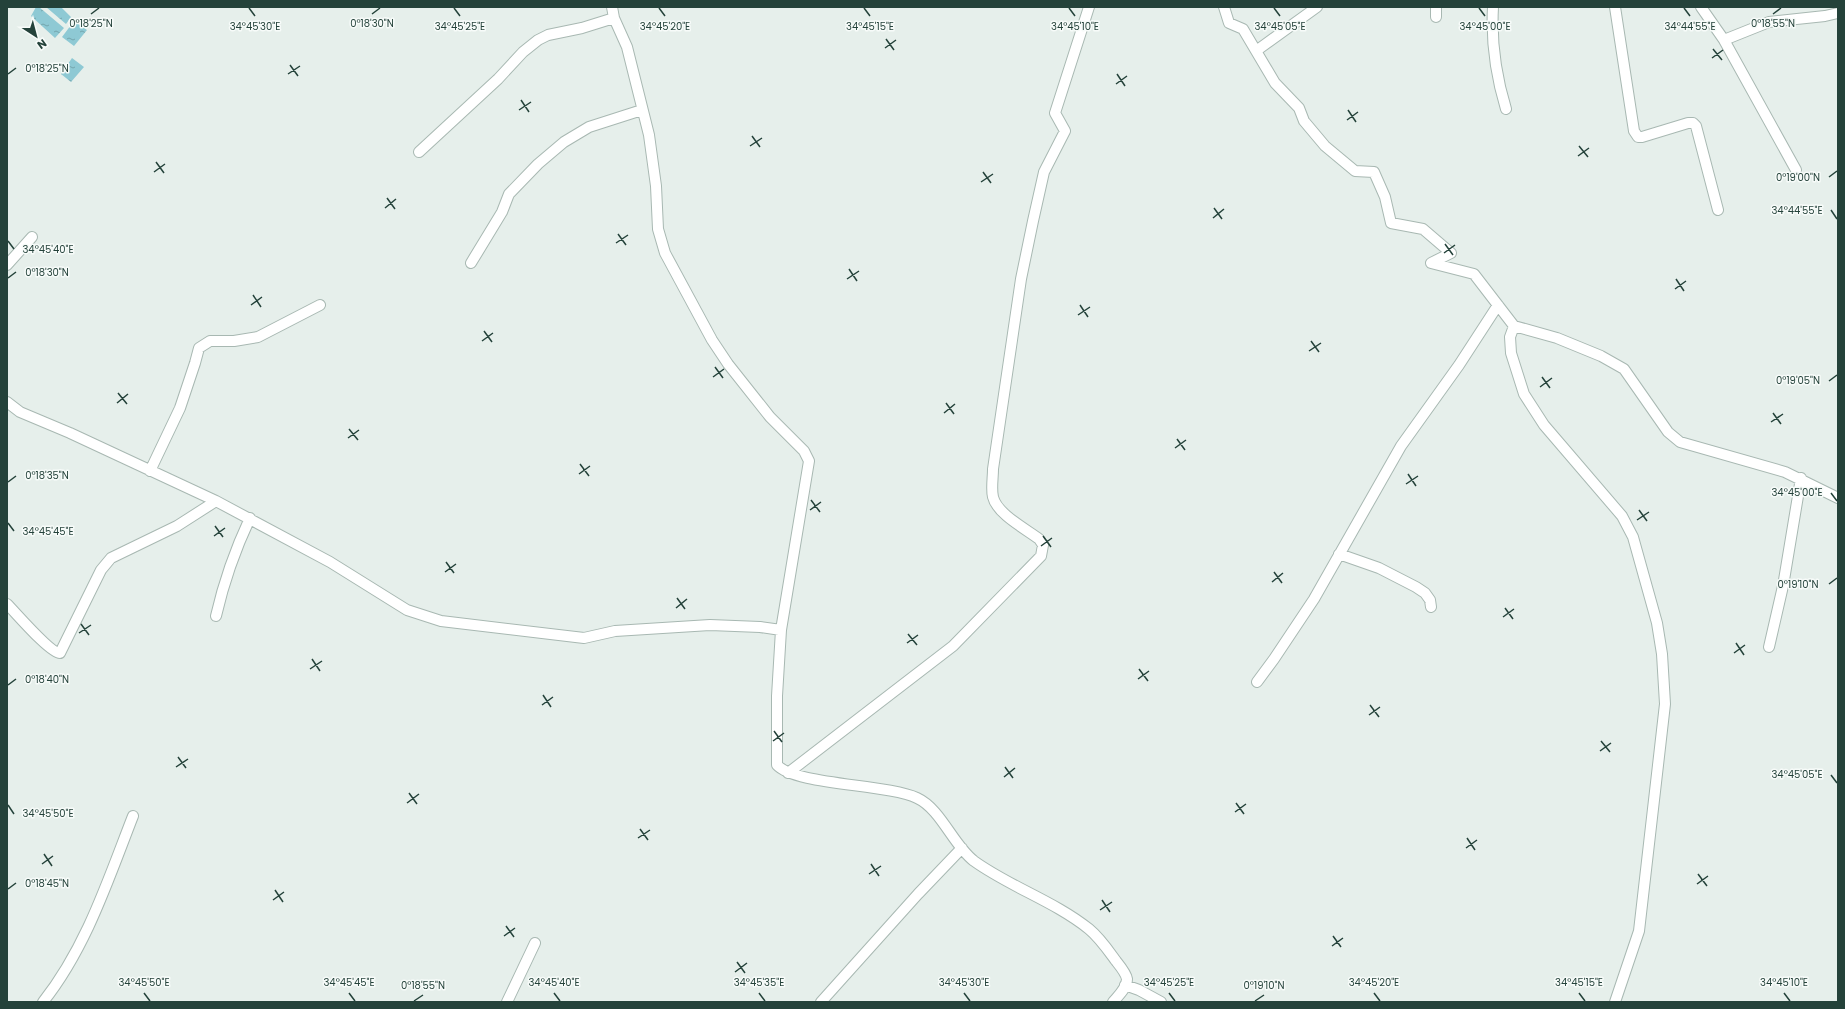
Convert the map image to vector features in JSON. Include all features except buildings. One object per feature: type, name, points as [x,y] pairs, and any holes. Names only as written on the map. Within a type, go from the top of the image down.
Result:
[{"type":"street","points":[[612,7],[614,18],[627,47],[654,160],[658,229],[665,252],[673,270],[712,340],[742,384],[770,417],[808,456],[809,461],[798,536],[781,630],[776,757],[777,765],[788,773],[868,787],[917,798],[927,805],[974,861],[1089,929],[1101,941],[1124,972],[1127,979],[1125,985],[1113,1002]]},
{"type":"street","points":[[788,773],[953,646],[1041,556],[1043,544],[1040,539],[1001,511],[995,502],[993,495],[993,469],[1021,279],[1044,172],[1065,131],[1055,113],[1089,7]]},
{"type":"street","points":[[1224,7],[1229,23],[1243,29],[1275,83],[1299,108],[1304,121],[1325,146],[1355,171],[1374,172],[1385,197],[1391,223],[1423,229],[1451,253],[1431,263],[1474,274],[1514,326],[1557,338],[1601,356],[1624,369],[1668,432],[1680,442],[1759,464],[1801,478],[1838,498]]},
{"type":"street","points":[[1256,51],[1317,7]]},
{"type":"street","points":[[1493,7],[1492,19],[1497,78],[1506,109]]},
{"type":"street","points":[[1615,7],[1634,131],[1638,137],[1642,137],[1688,123],[1692,123],[1696,126],[1718,210]]},
{"type":"street","points":[[1701,7],[1724,40],[1796,170]]},
{"type":"street","points":[[1724,40],[1769,22],[1825,16],[1838,13]]},
{"type":"street","points":[[419,152],[498,79],[523,52],[538,40],[548,35],[582,28],[614,18]]},
{"type":"street","points":[[471,263],[502,212],[509,194],[538,164],[564,142],[590,127],[642,110]]},
{"type":"street","points":[[7,265],[32,237]]},
{"type":"street","points":[[150,471],[180,408],[199,348],[210,341],[234,341],[258,337],[320,305]]},
{"type":"street","points":[[1257,682],[1314,599],[1401,446],[1459,365],[1498,305]]},
{"type":"street","points":[[1514,326],[1510,337],[1511,353],[1524,394],[1544,425],[1622,516],[1633,537],[1654,609],[1662,654],[1664,704],[1639,930],[1615,1002]]},
{"type":"street","points":[[7,402],[20,412],[70,433],[250,518],[330,562],[407,610],[440,621],[584,638],[615,632],[710,625],[760,626],[781,630]]},
{"type":"street","points":[[1769,647],[1783,586],[1801,478]]},
{"type":"street","points":[[7,604],[46,644],[56,652],[60,653],[101,570],[111,558],[177,526],[216,501]]},
{"type":"street","points":[[216,616],[224,582],[237,546],[250,518]]},
{"type":"street","points":[[1339,554],[1379,568],[1416,587],[1425,593],[1430,600],[1431,607]]},
{"type":"street","points":[[43,1002],[56,986],[87,932],[133,816]]},
{"type":"street","points":[[820,1002],[962,848]]},
{"type":"street","points":[[507,1002],[535,943]]},
{"type":"street","points":[[1125,985],[1139,990],[1161,1002]]},
{"type":"water","points":[[36,7],[39,7],[64,28],[55,38],[31,16]]},
{"type":"water","points":[[46,7],[61,7],[71,17],[66,24]]},
{"type":"water","points":[[74,21],[87,30],[74,46],[62,37]]},
{"type":"water","points":[[72,58],[84,67],[71,82],[61,74]]}]
